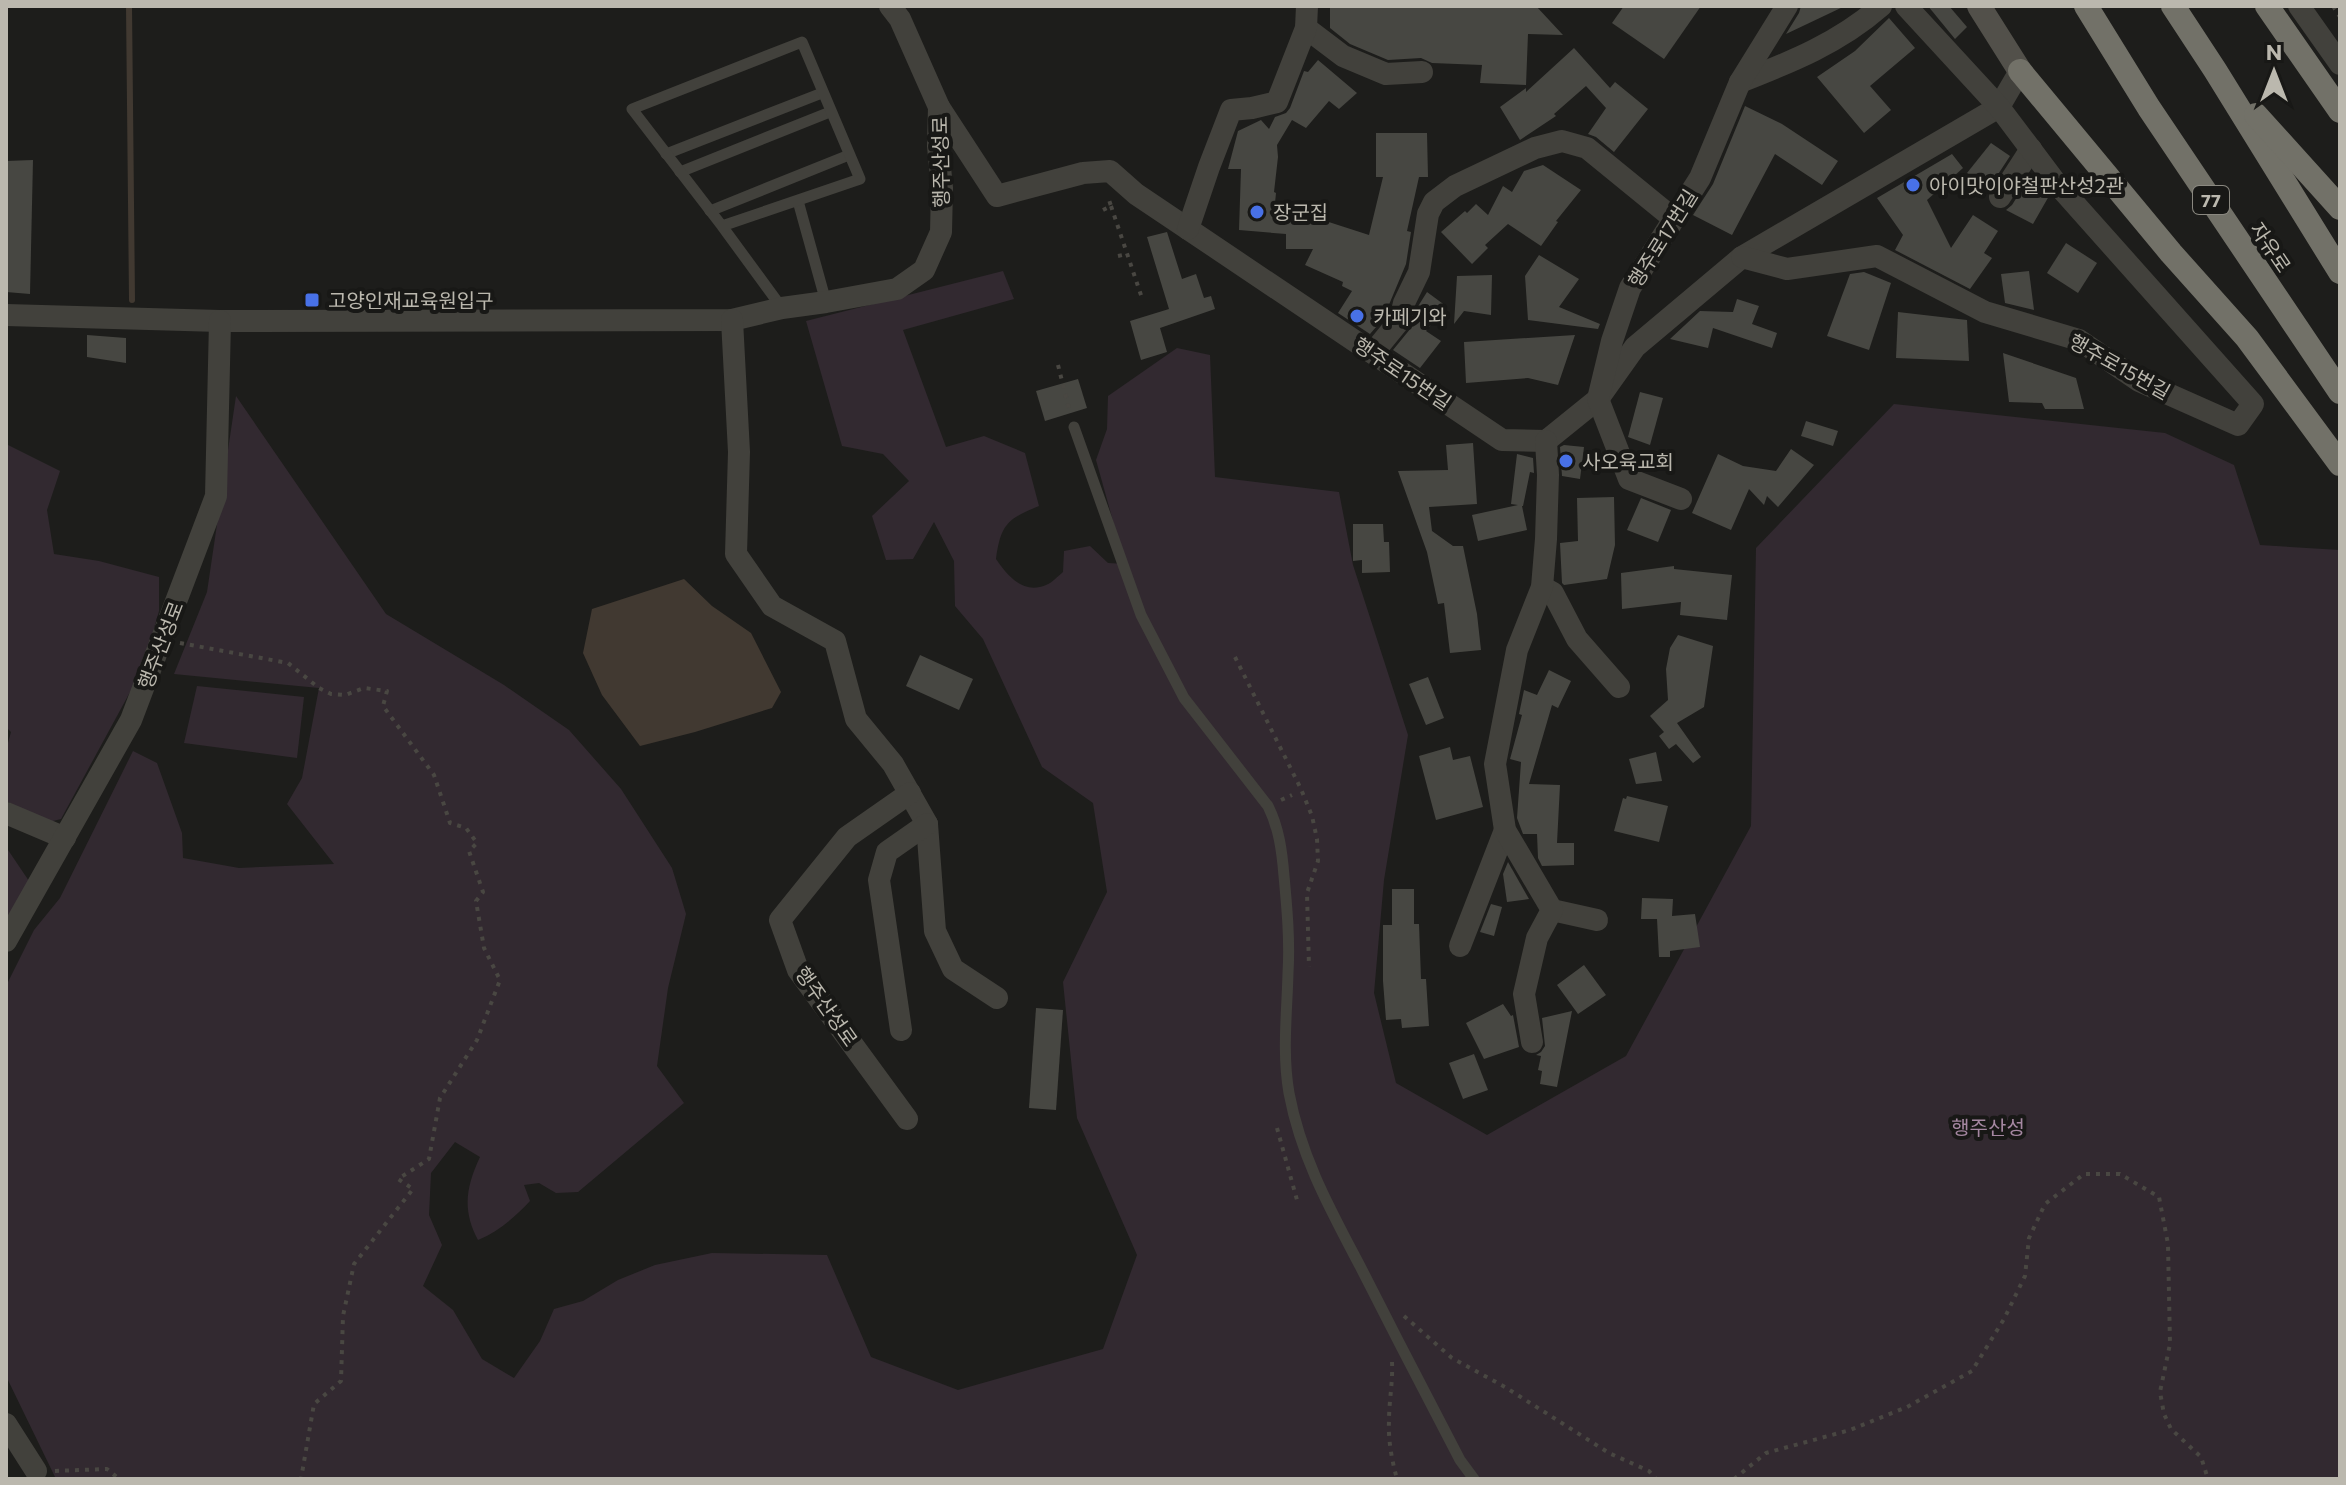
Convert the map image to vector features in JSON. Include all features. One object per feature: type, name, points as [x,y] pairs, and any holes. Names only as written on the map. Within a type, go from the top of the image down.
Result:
[{"type":"highway","name":"자유로","points":[[2086,6],[2149,108],[2340,392]]},
{"type":"highway","points":[[2173,6],[2340,272]]},
{"type":"highway","points":[[2267,6],[2340,111]]},
{"type":"highway","points":[[2215,70],[2340,208]]},
{"type":"highway","points":[[2020,71],[2171,253],[2247,338],[2340,464]]},
{"type":"main road","points":[[1979,6],[2020,71]]},
{"type":"street","name":"행주산성로","points":[[6,315],[220,321],[732,320],[782,308],[897,289],[924,270],[941,232],[942,188],[938,146],[939,107],[900,19],[890,6]]},
{"type":"street","name":"행주로17번길","points":[[1598,399],[1612,341],[1630,288],[1700,178],[1740,82],[1787,6]]},
{"type":"street","points":[[1740,82],[1803,58],[1861,24],[1881,6]]},
{"type":"street","name":"행주로15번길","points":[[1742,257],[1787,269],[1877,256],[1985,312],[2079,340],[2139,381],[2238,425],[2253,404],[2057,184],[1999,107],[1906,6]]},
{"type":"street","points":[[2299,6],[2340,64]]},
{"type":"street","points":[[1188,229],[1231,110],[1277,102],[1307,17],[1343,56],[1386,74],[1422,72]]},
{"type":"street","points":[[1597,920],[1552,910],[1505,830],[1495,764],[1517,650],[1542,587],[1547,500],[1546,441],[1598,399],[1635,347],[1742,257],[1999,107],[2020,71]]},
{"type":"street","name":"행주로15번길","points":[[939,107],[997,196],[1083,173],[1110,171],[1136,194],[1502,440],[1546,441]]},
{"type":"street","points":[[1373,353],[1400,320],[1404,303],[1419,272],[1428,214],[1434,202],[1455,186],[1535,148],[1562,141],[1587,148],[1674,219]]},
{"type":"street","points":[[2000,197],[2031,149]]},
{"type":"street","points":[[732,320],[739,452],[736,554],[772,606],[835,641],[856,719],[893,764],[927,824],[935,931],[953,969],[997,998]]},
{"type":"street","name":"행주산성로","points":[[6,941],[131,720],[216,496],[220,321]]},
{"type":"street","points":[[1598,399],[1629,479],[1681,499]]},
{"type":"street","points":[[1542,587],[1553,593],[1577,639],[1619,687]]},
{"type":"street","name":"행주산성로","points":[[907,1119],[798,970],[780,920],[847,837],[910,793]]},
{"type":"street","points":[[6,813],[65,838]]},
{"type":"street","points":[[901,1030],[879,880],[887,852],[927,824]]},
{"type":"street","points":[[1460,946],[1505,830]]},
{"type":"street","points":[[1532,1042],[1524,994],[1537,938],[1552,910]]},
{"type":"street","points":[[6,1424],[42,1475]]},
{"type":"lane","points":[[722,226],[860,179],[802,42],[632,109],[782,308]]},
{"type":"lane","points":[[666,154],[822,93]]},
{"type":"lane","points":[[680,172],[830,112]]},
{"type":"lane","points":[[710,211],[849,155]]},
{"type":"lane","points":[[798,201],[826,302]]},
{"type":"lane","points":[[1074,427],[1141,615],[1184,698],[1275,819],[1286,899],[1289,970],[1284,1043],[1298,1136],[1311,1171],[1370,1287],[1460,1460],[1474,1479]]},
{"type":"path","points":[[2333,6],[2340,17]]},
{"type":"path","points":[[1111,206],[1142,298]]},
{"type":"path","points":[[1118,256],[1127,254]]},
{"type":"path","points":[[1058,365],[1074,427]]},
{"type":"path","points":[[161,640],[288,663],[331,694],[345,695],[364,688],[387,691],[383,706],[434,775],[450,823],[466,828],[477,843],[469,851],[483,892],[476,901],[484,948],[500,980],[477,1040],[440,1098],[429,1159],[398,1179],[413,1189],[354,1264],[343,1316],[341,1381],[314,1404],[301,1479]]},
{"type":"path","points":[[1235,657],[1312,816],[1318,861],[1307,893],[1309,967]]},
{"type":"path","points":[[1277,1128],[1297,1200]]},
{"type":"path","points":[[1734,1479],[1766,1453],[1850,1430],[1907,1407],[1972,1371],[2004,1319],[2025,1276],[2029,1238],[2045,1204],[2084,1174],[2120,1174],[2159,1197],[2168,1244],[2170,1344],[2160,1392],[2164,1414],[2171,1429],[2201,1457],[2208,1479]]},
{"type":"path","points":[[1370,1287],[1452,1358],[1505,1387],[1609,1453],[1649,1471],[1656,1479]]},
{"type":"path","points":[[1392,1355],[1389,1422],[1392,1463],[1397,1479]]},
{"type":"path","points":[[42,1475],[107,1469],[119,1479]]},
{"type":"green space","name":"행주산성","points":[[1003,271],[1014,299],[903,330],[946,447],[984,436],[1025,453],[1039,506],[1008,524],[1000,537],[996,559],[1016,582],[1030,587],[1048,584],[1063,572],[1064,551],[1090,546],[1108,563],[1125,564],[1096,460],[1107,429],[1108,396],[1177,348],[1210,355],[1215,477],[1339,492],[1353,565],[1408,735],[1384,880],[1374,993],[1396,1083],[1487,1135],[1626,1056],[1751,826],[1756,548],[1894,404],[2165,433],[2234,465],[2260,545],[2340,550],[2340,1479],[56,1479],[6,1376],[6,986],[34,930],[60,898],[133,751],[157,763],[182,833],[183,858],[239,868],[334,864],[287,804],[302,778],[319,688],[174,674],[207,592],[236,396],[386,614],[504,685],[569,730],[621,789],[672,868],[686,914],[668,988],[657,1066],[684,1103],[578,1192],[556,1193],[539,1183],[524,1185],[530,1201],[506,1224],[478,1240],[470,1219],[468,1198],[480,1157],[455,1142],[431,1173],[429,1215],[442,1245],[423,1286],[453,1310],[482,1359],[514,1378],[540,1341],[554,1309],[583,1301],[618,1280],[655,1265],[712,1253],[827,1255],[871,1357],[958,1390],[1103,1349],[1137,1255],[1077,1118],[1063,982],[1107,892],[1093,803],[1042,767],[983,639],[955,606],[954,561],[934,522],[913,559],[886,560],[872,516],[909,481],[883,454],[842,446],[806,321]]},
{"type":"green space","points":[[6,444],[60,471],[47,510],[54,554],[99,561],[159,577],[159,611],[142,670],[61,819],[49,822],[6,801],[6,750],[11,732],[6,727]]},
{"type":"green space","points":[[197,686],[304,697],[297,758],[184,743]]},
{"type":"green space","points":[[6,847],[29,881],[6,921]]},
{"type":"shaded area","points":[[684,579],[712,606],[751,633],[781,692],[772,708],[640,746],[602,695],[583,653],[592,609]]},
{"type":"building","points":[[1330,6],[1536,6],[1563,35],[1528,34],[1526,85],[1480,83],[1482,65],[1432,63],[1421,58],[1388,60],[1350,44],[1330,28]]},
{"type":"building","points":[[1624,6],[1701,6],[1664,59],[1612,23]]},
{"type":"building","points":[[1801,6],[1845,6],[1786,34]]},
{"type":"building","points":[[1928,6],[1949,6],[1967,27],[1955,39]]},
{"type":"building","points":[[1889,18],[1915,48],[1870,86],[1891,110],[1864,133],[1817,77],[1855,51]]},
{"type":"building","points":[[1574,48],[1610,88],[1615,82],[1648,109],[1614,152],[1588,134],[1606,108],[1586,86],[1554,114],[1556,116],[1520,140],[1500,107],[1526,88],[1526,92]]},
{"type":"building","points":[[1318,60],[1357,93],[1339,109],[1329,101],[1306,128],[1292,120],[1277,145],[1274,213],[1304,214],[1369,235],[1383,177],[1376,177],[1376,133],[1427,133],[1428,177],[1419,177],[1407,231],[1411,232],[1406,264],[1383,319],[1370,334],[1338,313],[1352,291],[1342,286],[1343,282],[1305,265],[1313,249],[1286,249],[1286,234],[1239,230],[1241,169],[1228,169],[1238,131],[1261,120],[1269,129],[1275,117],[1290,108],[1304,71],[1308,72]]},
{"type":"building","points":[[1745,106],[1782,124],[1838,161],[1822,185],[1775,154],[1732,235],[1693,215],[1713,184]]},
{"type":"building","points":[[1991,143],[2010,156],[1989,188],[1967,173]]},
{"type":"building","points":[[1952,154],[1963,168],[1927,200],[1951,248],[1973,215],[1998,231],[1984,253],[1992,258],[1970,289],[1895,250],[1903,235],[1877,198]]},
{"type":"building","points":[[33,160],[30,294],[6,292],[6,161]]},
{"type":"building","points":[[1543,165],[1581,190],[1541,246],[1508,224],[1485,245],[1488,248],[1472,264],[1441,232],[1476,204],[1488,215],[1503,186],[1512,192],[1524,171]]},
{"type":"building","points":[[2029,178],[2040,184],[2049,196],[2033,224],[2006,210]]},
{"type":"building","points":[[1167,232],[1182,279],[1196,274],[1204,298],[1211,296],[1215,309],[1160,328],[1167,352],[1141,360],[1130,321],[1169,309],[1147,237]]},
{"type":"building","points":[[2066,243],[2097,263],[2078,293],[2047,273]]},
{"type":"building","points":[[1539,255],[1579,279],[1559,307],[1600,324],[1598,329],[1528,320],[1525,276]]},
{"type":"building","points":[[2029,271],[2034,310],[2005,303],[2001,274]]},
{"type":"building","points":[[1864,272],[1891,283],[1869,350],[1827,336],[1850,274]]},
{"type":"building","points":[[1492,275],[1491,315],[1464,311],[1454,324],[1457,276]]},
{"type":"building","points":[[1427,292],[1446,306],[1426,331],[1441,341],[1420,368],[1393,350],[1411,328],[1417,308]]},
{"type":"building","points":[[1737,299],[1759,306],[1752,324],[1777,333],[1772,348],[1713,328],[1708,348],[1670,339],[1700,311],[1733,312]]},
{"type":"building","points":[[1898,312],[1967,320],[1969,361],[1896,358]]},
{"type":"building","points":[[87,335],[126,338],[126,363],[87,357]]},
{"type":"building","points":[[1575,335],[1558,385],[1528,378],[1466,383],[1464,342]]},
{"type":"building","points":[[2003,353],[2076,378],[2084,409],[2045,409],[2042,403],[2009,402]]},
{"type":"building","points":[[1078,379],[1087,408],[1045,421],[1036,391]]},
{"type":"building","points":[[1640,392],[1663,398],[1650,445],[1628,437]]},
{"type":"building","points":[[1806,421],[1838,431],[1833,446],[1801,436]]},
{"type":"building","points":[[1473,443],[1477,504],[1429,507],[1432,531],[1453,546],[1463,546],[1477,614],[1481,650],[1450,653],[1444,603],[1438,604],[1427,552],[1398,471],[1448,470],[1446,445]]},
{"type":"building","name":"사오육교회","points":[[1560,447],[1584,447],[1580,479],[1562,476]]},
{"type":"building","points":[[1791,449],[1814,465],[1778,507],[1767,496],[1764,505],[1749,489],[1731,530],[1692,513],[1718,454],[1743,466],[1776,471]]},
{"type":"building","points":[[1517,454],[1533,458],[1534,473],[1530,472],[1522,506],[1527,530],[1478,541],[1472,515],[1518,505],[1511,504]]},
{"type":"building","points":[[1614,497],[1615,545],[1607,579],[1564,585],[1560,543],[1578,541],[1577,498]]},
{"type":"building","points":[[1641,498],[1671,510],[1658,542],[1627,530]]},
{"type":"building","points":[[1353,524],[1383,524],[1384,542],[1389,542],[1390,572],[1362,573],[1362,560],[1353,561]]},
{"type":"building","points":[[1674,566],[1674,569],[1732,575],[1727,620],[1680,615],[1681,602],[1622,609],[1621,573]]},
{"type":"building","points":[[1678,635],[1713,646],[1704,707],[1677,723],[1701,757],[1693,763],[1676,744],[1669,749],[1659,736],[1664,732],[1650,716],[1668,700],[1666,669],[1670,648]]},
{"type":"building","points":[[920,655],[973,679],[959,710],[906,686]]},
{"type":"building","points":[[1549,670],[1571,681],[1558,708],[1552,705],[1529,784],[1560,785],[1557,843],[1574,843],[1574,865],[1542,866],[1538,858],[1537,834],[1523,834],[1517,818],[1521,762],[1510,759],[1522,715],[1519,714],[1524,690],[1537,695]]},
{"type":"building","points":[[1428,677],[1444,718],[1426,725],[1409,684]]},
{"type":"building","points":[[1450,747],[1453,760],[1470,756],[1483,807],[1436,820],[1419,756]]},
{"type":"building","points":[[1656,752],[1662,781],[1636,784],[1629,759]]},
{"type":"building","points":[[1627,796],[1668,806],[1659,842],[1614,831],[1623,798]]},
{"type":"building","points":[[1508,862],[1529,899],[1507,902],[1503,874]]},
{"type":"building","points":[[1392,889],[1414,889],[1414,924],[1419,924],[1421,979],[1426,979],[1429,1026],[1402,1028],[1401,1019],[1386,1020],[1383,925],[1392,925]]},
{"type":"building","points":[[1642,898],[1673,899],[1672,916],[1695,914],[1700,947],[1670,951],[1670,957],[1659,957],[1657,919],[1641,919]]},
{"type":"building","points":[[1491,904],[1502,907],[1494,936],[1480,932]]},
{"type":"building","points":[[1584,965],[1606,995],[1578,1014],[1557,985]]},
{"type":"building","points":[[1503,1004],[1513,1015],[1519,1047],[1484,1059],[1466,1023]]},
{"type":"building","points":[[1036,1008],[1063,1010],[1056,1110],[1029,1108]]},
{"type":"building","points":[[1572,1011],[1557,1087],[1540,1084],[1542,1071],[1538,1070],[1541,1056],[1536,1055],[1545,1046],[1542,1018]]},
{"type":"building","points":[[1474,1054],[1488,1090],[1463,1099],[1449,1063]]},
{"type":"waterway","points":[[129,6],[132,300]]},
{"type":"place","name":"아이맛이야철판산성2관","points":[[1913,185]]},
{"type":"place","name":"장군집","points":[[1257,212]]},
{"type":"place","name":"고양인재교육원입구","points":[[312,300]]},
{"type":"place","name":"카페기와","points":[[1357,316]]},
{"type":"place","name":"사오육교회","points":[[1566,461]]}]
